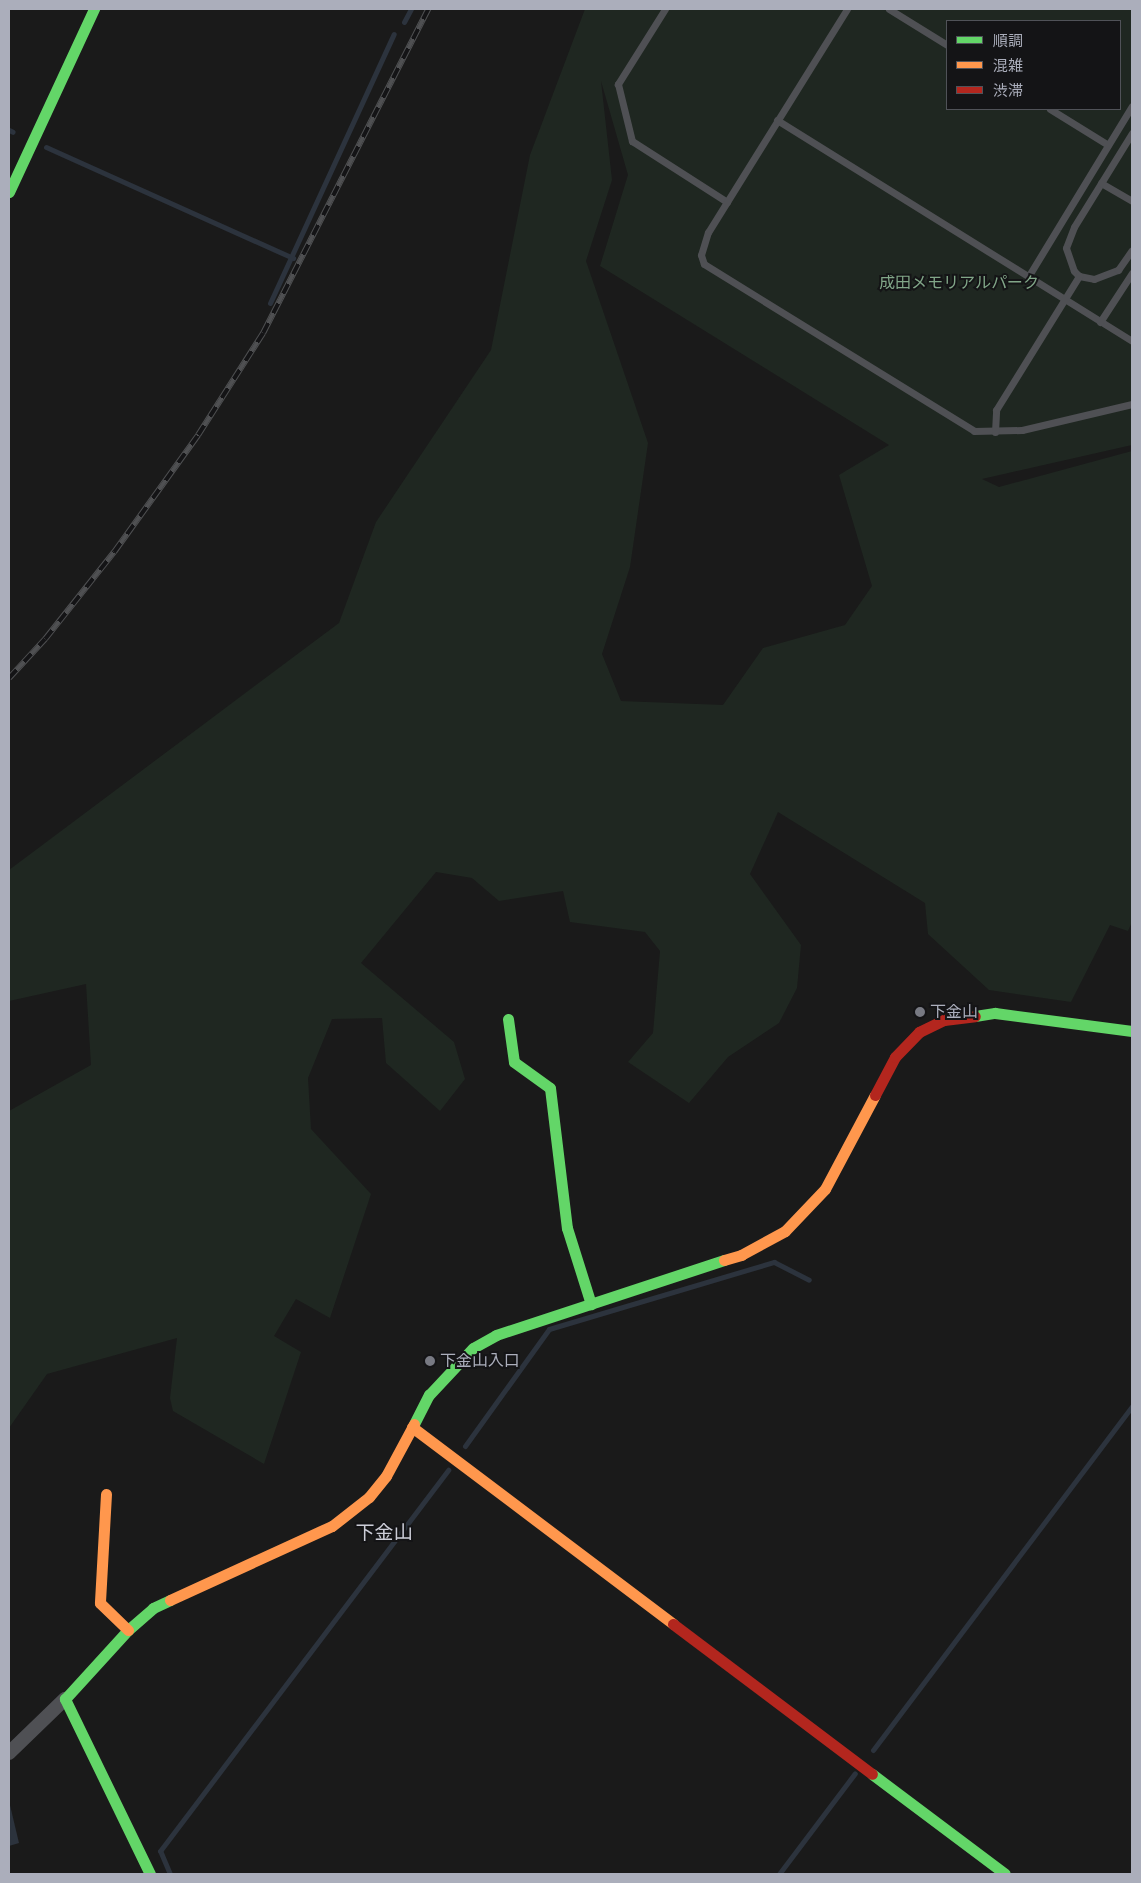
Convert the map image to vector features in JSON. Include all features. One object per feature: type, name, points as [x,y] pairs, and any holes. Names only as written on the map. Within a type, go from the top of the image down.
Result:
[{"type":"street","points":[[9,192],[94,9]]},
{"type":"street","points":[[9,1753],[65,1699],[128,1630],[153,1608],[179,1594],[332,1526],[369,1498],[386,1476],[429,1395],[473,1348],[496,1335],[741,1256],[785,1231],[825,1188],[895,1057],[919,1032],[944,1020],[995,1013],[1132,1031]]},
{"type":"street","points":[[508,1018],[514,1062],[550,1088],[567,1228],[591,1304]]},
{"type":"street","points":[[412,1427],[438,1443],[1005,1874]]},
{"type":"street","points":[[106,1494],[100,1603],[128,1630]]},
{"type":"street","points":[[65,1699],[150,1874]]},
{"type":"lane","points":[[665,9],[618,84],[632,141],[727,202]]},
{"type":"lane","points":[[847,9],[702,243],[701,254],[704,264],[960,425],[974,431],[1022,430],[1132,404]]},
{"type":"lane","points":[[889,9],[946,44]]},
{"type":"lane","points":[[1028,277],[1132,106]]},
{"type":"lane","points":[[1052,110],[1108,145]]},
{"type":"lane","points":[[777,120],[1132,341]]},
{"type":"lane","points":[[1132,133],[1067,240],[1067,256],[1080,276],[1094,279],[1112,275],[1132,250]]},
{"type":"lane","points":[[1101,183],[1132,201]]},
{"type":"lane","points":[[1100,322],[1132,273]]},
{"type":"lane","points":[[995,432],[996,410],[1080,276]]},
{"type":"green space","name":"成田メモリアルパーク","points":[[585,9],[1132,9],[1132,445],[982,479],[999,487],[1132,451],[1132,922],[1128,931],[1110,925],[1071,1002],[989,990],[928,934],[925,903],[778,812],[750,874],[801,945],[797,988],[779,1023],[728,1057],[689,1103],[628,1062],[653,1033],[660,951],[645,932],[570,922],[563,891],[499,901],[472,878],[436,872],[361,963],[454,1042],[465,1079],[440,1111],[386,1063],[382,1018],[332,1019],[308,1078],[311,1129],[371,1194],[330,1318],[296,1299],[274,1336],[301,1352],[264,1464],[173,1411],[170,1398],[177,1338],[47,1374],[9,1428],[9,1111],[91,1065],[86,984],[9,1001],[9,870],[339,623],[376,522],[491,350],[530,155]],"holes":[[[601,81],[628,175],[600,266],[889,445],[839,475],[872,586],[845,625],[763,648],[723,705],[621,701],[602,654],[630,567],[648,443],[586,261],[612,180]]]},
{"type":"shaded area","points":[[9,1801],[19,1843],[9,1846]]},
{"type":"waterway","points":[[404,22],[411,9]]},
{"type":"waterway","points":[[270,303],[394,34]]},
{"type":"waterway","points":[[9,130],[13,132]]},
{"type":"waterway","points":[[46,147],[293,258]]},
{"type":"waterway","points":[[465,1446],[549,1329],[774,1262],[809,1280]]},
{"type":"waterway","points":[[873,1750],[1132,1406]]},
{"type":"waterway","points":[[170,1874],[160,1851],[448,1470]]},
{"type":"waterway","points":[[779,1874],[855,1773]]},
{"type":"railway","points":[[9,678],[45,639],[114,552],[198,435],[263,333],[428,9]]},
{"type":"traffic: fast","points":[[9,192],[94,9]]},
{"type":"traffic: fast","points":[[975,1016],[995,1013],[1132,1031]]},
{"type":"traffic: fast","points":[[508,1019],[514,1062],[550,1088],[567,1228],[591,1304]]},
{"type":"traffic: fast","points":[[414,1424],[429,1395],[473,1348],[496,1335],[724,1260]]},
{"type":"traffic: fast","points":[[150,1874],[65,1699],[128,1630],[153,1608],[170,1600]]},
{"type":"traffic: fast","points":[[872,1774],[1005,1874]]},
{"type":"traffic: slow","points":[[724,1260],[741,1255],[785,1231],[825,1189],[875,1095]]},
{"type":"traffic: slow","points":[[170,1600],[332,1526],[369,1497],[386,1476],[414,1424]]},
{"type":"traffic: slow","points":[[412,1427],[673,1624]]},
{"type":"traffic: slow","points":[[106,1494],[100,1603],[128,1630]]},
{"type":"traffic: jam","points":[[875,1095],[895,1057],[919,1032],[944,1020],[975,1016]]},
{"type":"traffic: jam","points":[[673,1624],[872,1774]]},
{"type":"place","name":"下金山","points":[[920,1012]]},
{"type":"place","name":"下金山入口","points":[[430,1361]]},
{"type":"district","name":"下金山","points":[[384,1533]]}]
